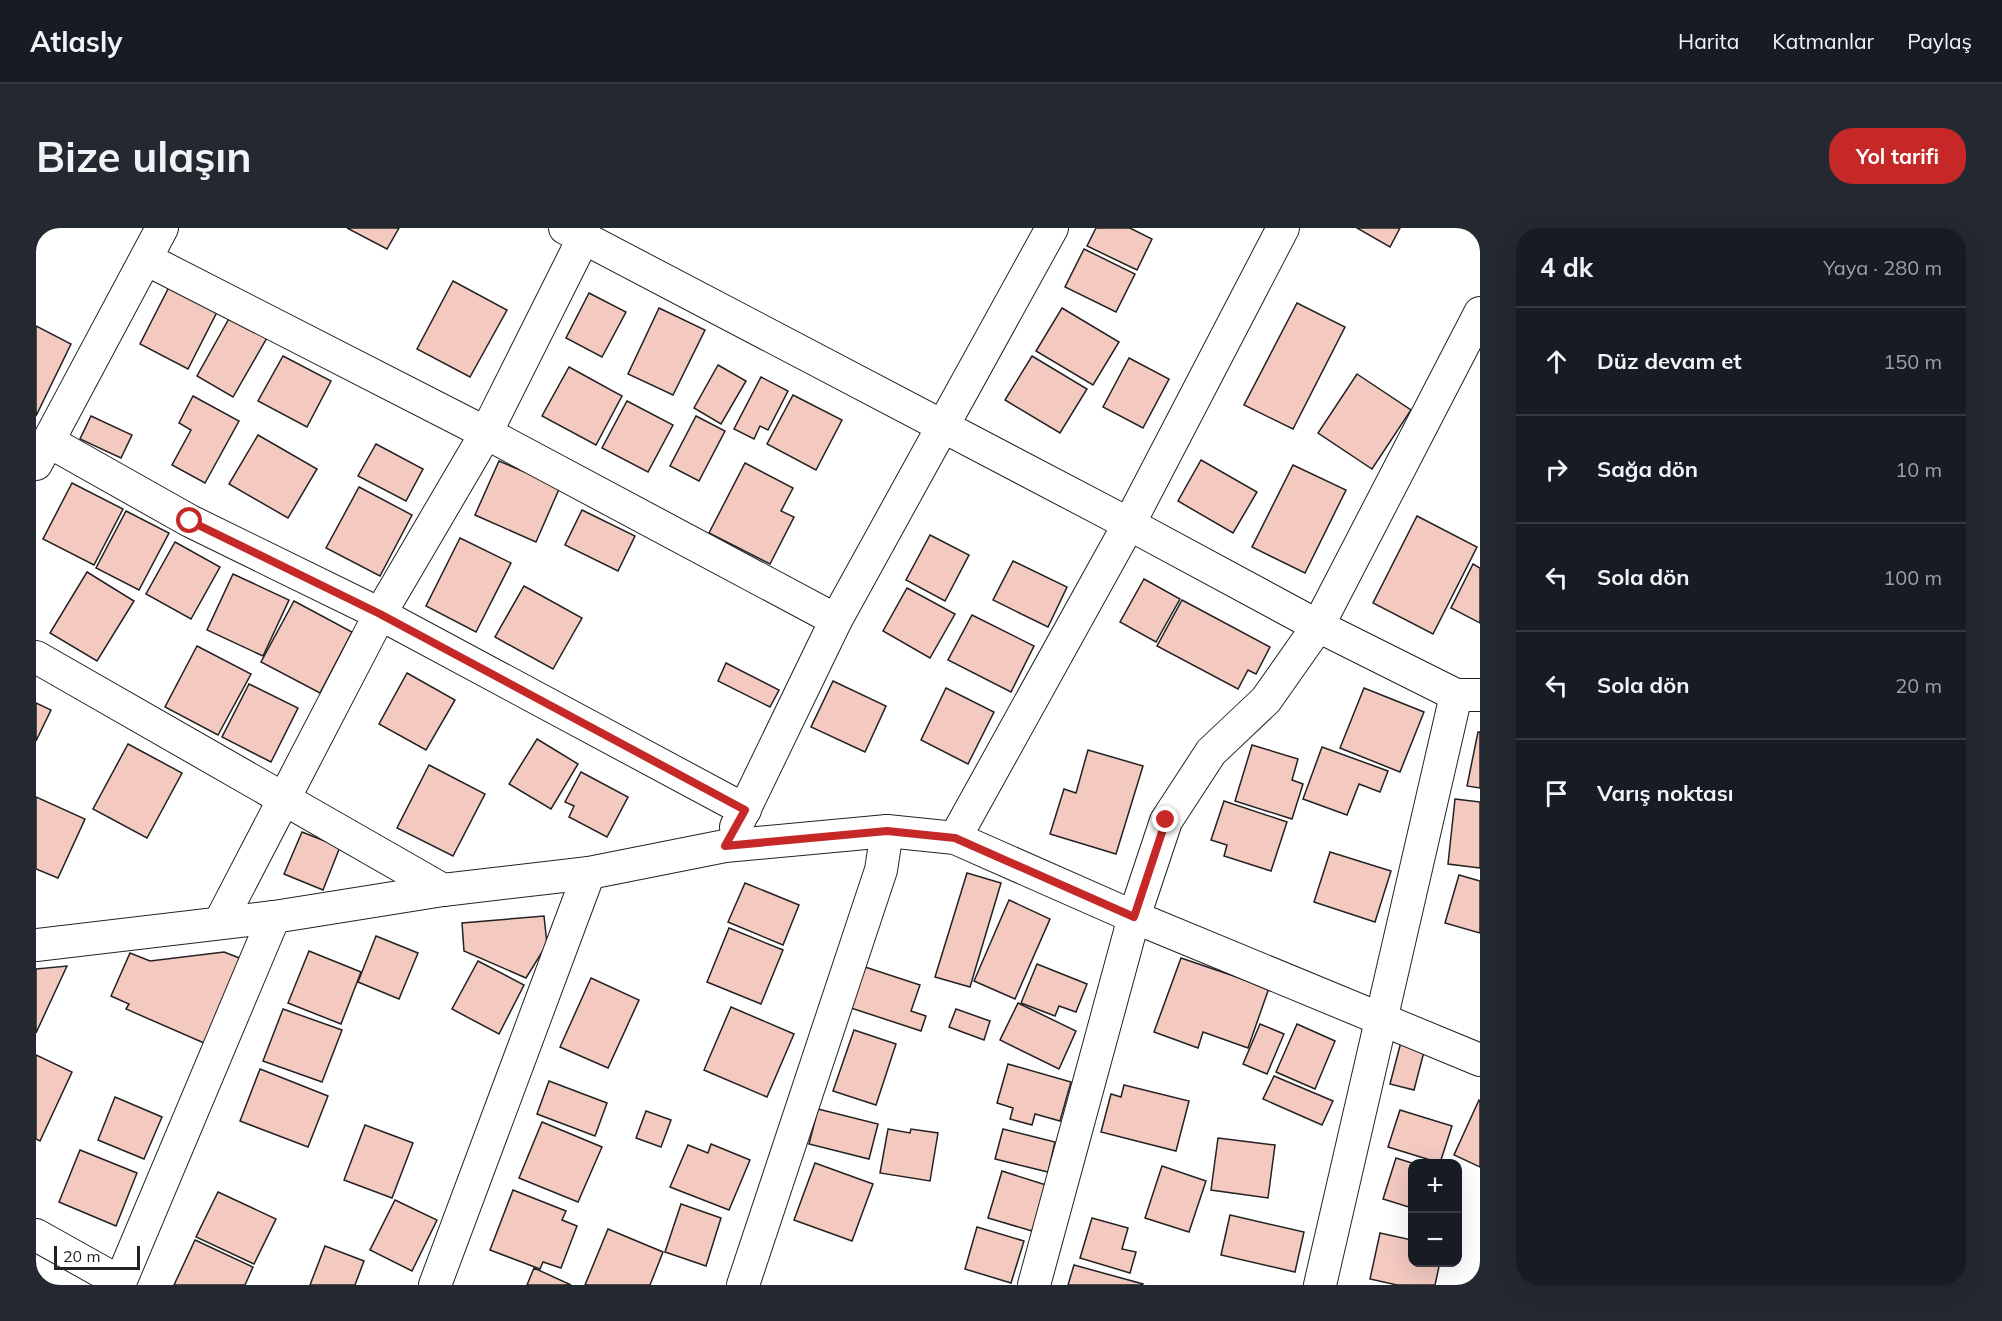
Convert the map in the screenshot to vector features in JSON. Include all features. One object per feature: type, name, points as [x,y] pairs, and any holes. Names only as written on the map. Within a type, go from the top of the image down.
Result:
[{"type":"street","points":[[162,228],[42,453],[190,521],[380,614],[745,810]]},
{"type":"street","points":[[725,846],[745,810],[836,620],[1052,228]]},
{"type":"street","points":[[955,838],[1129,524],[1283,228]]},
{"type":"street","points":[[220,922],[380,614],[486,434],[575,232],[1318,626],[1468,695],[1380,1020],[1320,1285]]},
{"type":"street","points":[[146,259],[486,434],[836,620]]},
{"type":"street","points":[[1034,1285],[1134,917],[1166,820],[1211,752],[1266,700],[1318,626],[1480,313]]},
{"type":"street","points":[[36,657],[443,890]]},
{"type":"street","points":[[743,1285],[881,870],[887,831]]},
{"type":"street","points":[[36,945],[274,917],[443,890],[589,873],[725,846],[887,831],[955,838],[1134,917],[1480,1060]]},
{"type":"street","points":[[435,1285],[589,873]]},
{"type":"street","points":[[36,1235],[119,1284],[274,917]]},
{"type":"building","points":[[347,228],[399,228],[387,249]]},
{"type":"building","points":[[1096,228],[1130,228],[1152,239],[1137,270],[1087,246]]},
{"type":"building","points":[[1357,228],[1400,228],[1390,247]]},
{"type":"building","points":[[1084,249],[1135,274],[1116,312],[1065,287]]},
{"type":"building","points":[[453,281],[507,310],[470,377],[417,349]]},
{"type":"building","points":[[170,285],[218,310],[188,369],[140,344]]},
{"type":"building","points":[[589,293],[626,312],[602,357],[566,338]]},
{"type":"building","points":[[1297,303],[1345,327],[1293,429],[1244,405]]},
{"type":"building","points":[[659,308],[705,330],[673,395],[628,374]]},
{"type":"building","points":[[1062,308],[1119,342],[1093,385],[1036,351]]},
{"type":"building","points":[[231,315],[268,336],[233,397],[197,376]]},
{"type":"building","points":[[36,326],[71,344],[36,416]]},
{"type":"building","points":[[283,356],[331,381],[307,427],[258,401]]},
{"type":"building","points":[[1032,356],[1087,389],[1060,433],[1005,400]]},
{"type":"building","points":[[1129,358],[1169,379],[1143,428],[1103,407]]},
{"type":"building","points":[[718,365],[746,381],[721,424],[694,408]]},
{"type":"building","points":[[569,367],[622,396],[596,445],[542,416]]},
{"type":"building","points":[[1357,374],[1411,410],[1372,469],[1318,433]]},
{"type":"building","points":[[761,377],[788,391],[768,430],[760,426],[754,439],[734,429]]},
{"type":"building","points":[[793,395],[842,420],[816,470],[767,444]]},
{"type":"building","points":[[193,396],[239,421],[205,483],[172,465],[191,430],[179,423]]},
{"type":"building","points":[[627,401],[673,425],[648,472],[602,448]]},
{"type":"building","points":[[91,416],[132,435],[121,458],[80,439]]},
{"type":"building","points":[[696,416],[725,431],[699,481],[670,466]]},
{"type":"building","points":[[258,435],[317,469],[288,518],[229,484]]},
{"type":"building","points":[[376,444],[423,469],[406,501],[358,476]]},
{"type":"building","points":[[1201,460],[1257,492],[1233,533],[1178,501]]},
{"type":"building","points":[[499,461],[560,487],[536,542],[475,515]]},
{"type":"building","points":[[745,463],[793,488],[781,511],[794,517],[770,564],[709,533]]},
{"type":"building","points":[[1293,465],[1346,490],[1305,573],[1252,547]]},
{"type":"building","points":[[72,483],[123,509],[94,565],[43,539]]},
{"type":"building","points":[[359,487],[412,515],[380,576],[326,548]]},
{"type":"building","points":[[582,510],[635,536],[618,571],[565,545]]},
{"type":"building","points":[[126,511],[169,533],[139,590],[96,568]]},
{"type":"building","points":[[1417,516],[1477,547],[1433,634],[1373,603]]},
{"type":"building","points":[[930,535],[969,555],[945,601],[906,580]]},
{"type":"building","points":[[460,538],[511,563],[476,632],[426,606]]},
{"type":"building","points":[[175,542],[220,567],[191,619],[146,594]]},
{"type":"building","points":[[1013,561],[1067,587],[1048,627],[993,600]]},
{"type":"building","points":[[1473,564],[1480,568],[1480,623],[1451,608]]},
{"type":"building","points":[[87,572],[134,601],[97,661],[50,633]]},
{"type":"building","points":[[233,574],[289,600],[263,656],[207,630]]},
{"type":"building","points":[[1144,579],[1180,599],[1156,642],[1120,622]]},
{"type":"building","points":[[524,586],[582,618],[553,669],[495,637]]},
{"type":"building","points":[[907,588],[955,614],[930,658],[883,631]]},
{"type":"building","points":[[1182,600],[1270,647],[1256,674],[1248,670],[1238,689],[1157,646]]},
{"type":"building","points":[[294,601],[352,632],[320,693],[261,662]]},
{"type":"building","points":[[972,615],[1034,646],[1011,692],[948,660]]},
{"type":"building","points":[[197,646],[251,674],[218,735],[165,707]]},
{"type":"building","points":[[726,663],[779,690],[770,707],[718,681]]},
{"type":"building","points":[[407,673],[455,700],[426,750],[379,724]]},
{"type":"building","points":[[833,681],[886,706],[865,752],[811,727]]},
{"type":"building","points":[[249,684],[298,708],[271,762],[222,737]]},
{"type":"building","points":[[946,688],[994,712],[968,764],[921,740]]},
{"type":"building","points":[[1364,688],[1424,712],[1400,772],[1340,748]]},
{"type":"building","points":[[36,703],[51,710],[36,741]]},
{"type":"building","points":[[1478,732],[1480,732],[1480,788],[1467,786]]},
{"type":"building","points":[[537,739],[578,764],[551,809],[509,784]]},
{"type":"building","points":[[128,744],[182,773],[147,838],[93,809]]},
{"type":"building","points":[[1252,745],[1298,759],[1292,780],[1303,784],[1292,819],[1235,801]]},
{"type":"building","points":[[1322,747],[1388,771],[1380,792],[1359,784],[1347,815],[1303,799]]},
{"type":"building","points":[[1088,750],[1143,766],[1116,854],[1050,834],[1064,789],[1076,793]]},
{"type":"building","points":[[429,765],[485,794],[453,856],[397,828]]},
{"type":"building","points":[[581,772],[628,797],[607,837],[569,817],[574,806],[565,802]]},
{"type":"building","points":[[36,797],[85,819],[58,878],[36,869]]},
{"type":"building","points":[[1455,799],[1480,802],[1480,868],[1448,864]]},
{"type":"building","points":[[1224,801],[1287,822],[1271,871],[1224,856],[1227,845],[1211,840]]},
{"type":"building","points":[[302,832],[340,847],[323,890],[284,874]]},
{"type":"building","points":[[1330,852],[1391,871],[1375,922],[1314,902]]},
{"type":"building","points":[[967,873],[1001,883],[970,987],[935,977]]},
{"type":"building","points":[[1459,875],[1480,881],[1480,933],[1445,923]]},
{"type":"building","points":[[745,883],[799,905],[783,945],[728,922]]},
{"type":"building","points":[[1009,900],[1050,919],[1015,999],[974,981]]},
{"type":"building","points":[[544,916],[547,944],[526,978],[464,951],[462,923]]},
{"type":"building","points":[[729,928],[783,950],[761,1004],[707,982]]},
{"type":"building","points":[[376,936],[418,953],[399,999],[358,982]]},
{"type":"building","points":[[309,951],[361,972],[341,1024],[288,1003]]},
{"type":"building","points":[[224,952],[242,959],[204,1043],[126,1009],[129,1004],[111,996],[130,953],[150,961]]},
{"type":"building","points":[[1181,958],[1269,988],[1248,1048],[1203,1032],[1198,1048],[1154,1032]]},
{"type":"building","points":[[478,961],[524,985],[499,1034],[452,1009]]},
{"type":"building","points":[[1037,964],[1087,984],[1076,1012],[1059,1006],[1055,1016],[1021,1003]]},
{"type":"building","points":[[67,966],[36,1033],[36,969]]},
{"type":"building","points":[[862,966],[920,985],[911,1011],[926,1016],[921,1031],[848,1007]]},
{"type":"building","points":[[591,978],[639,1000],[608,1068],[560,1047]]},
{"type":"building","points":[[1018,1003],[1076,1031],[1059,1069],[1000,1040]]},
{"type":"building","points":[[731,1007],[794,1034],[767,1097],[704,1070]]},
{"type":"building","points":[[283,1009],[342,1030],[322,1082],[263,1061]]},
{"type":"building","points":[[956,1009],[990,1021],[984,1040],[949,1027]]},
{"type":"building","points":[[1260,1024],[1284,1034],[1267,1074],[1243,1064]]},
{"type":"building","points":[[1297,1024],[1335,1041],[1315,1089],[1276,1072]]},
{"type":"building","points":[[854,1030],[896,1044],[876,1105],[833,1091]]},
{"type":"building","points":[[1402,1038],[1426,1044],[1414,1090],[1390,1084]]},
{"type":"building","points":[[36,1055],[72,1072],[40,1141],[36,1139]]},
{"type":"building","points":[[1008,1064],[1071,1082],[1060,1121],[1035,1114],[1032,1125],[1010,1119],[1013,1108],[997,1103]]},
{"type":"building","points":[[260,1069],[328,1096],[308,1147],[240,1121]]},
{"type":"building","points":[[1274,1076],[1333,1101],[1322,1125],[1263,1099]]},
{"type":"building","points":[[549,1081],[607,1103],[595,1136],[537,1114]]},
{"type":"building","points":[[1124,1085],[1189,1101],[1176,1151],[1101,1132],[1111,1094],[1121,1097]]},
{"type":"building","points":[[115,1097],[162,1117],[144,1159],[98,1140]]},
{"type":"building","points":[[1480,1101],[1480,1167],[1454,1155]]},
{"type":"building","points":[[818,1109],[878,1124],[869,1159],[809,1144]]},
{"type":"building","points":[[1400,1110],[1452,1126],[1441,1159],[1427,1159],[1388,1147]]},
{"type":"building","points":[[646,1111],[671,1120],[661,1147],[636,1138]]},
{"type":"building","points":[[542,1122],[602,1147],[578,1202],[519,1178]]},
{"type":"building","points":[[365,1125],[413,1143],[392,1198],[344,1180]]},
{"type":"building","points":[[888,1129],[910,1133],[911,1129],[938,1133],[930,1181],[880,1173]]},
{"type":"building","points":[[1003,1129],[1055,1142],[1048,1172],[995,1159]]},
{"type":"building","points":[[1218,1138],[1275,1145],[1268,1198],[1211,1190]]},
{"type":"building","points":[[711,1144],[750,1160],[729,1210],[670,1187],[688,1145],[708,1153]]},
{"type":"building","points":[[80,1150],[137,1173],[116,1226],[59,1202]]},
{"type":"building","points":[[1396,1158],[1408,1162],[1408,1207],[1383,1199]]},
{"type":"building","points":[[815,1163],[873,1184],[852,1241],[794,1220]]},
{"type":"building","points":[[1162,1166],[1206,1181],[1189,1232],[1145,1218]]},
{"type":"building","points":[[1002,1171],[1046,1185],[1032,1231],[988,1218]]},
{"type":"building","points":[[513,1190],[566,1211],[562,1220],[577,1226],[561,1268],[543,1262],[540,1269],[490,1250]]},
{"type":"building","points":[[218,1192],[276,1219],[254,1264],[196,1237]]},
{"type":"building","points":[[395,1200],[437,1220],[412,1271],[370,1250]]},
{"type":"building","points":[[681,1204],[721,1218],[706,1266],[665,1252]]},
{"type":"building","points":[[1230,1215],[1304,1232],[1295,1272],[1221,1255]]},
{"type":"building","points":[[1092,1218],[1128,1228],[1122,1249],[1136,1252],[1130,1273],[1080,1258]]},
{"type":"building","points":[[977,1227],[1024,1241],[1011,1283],[965,1269]]},
{"type":"building","points":[[608,1229],[663,1252],[650,1285],[585,1285]]},
{"type":"building","points":[[1380,1233],[1408,1239],[1408,1267],[1439,1267],[1435,1285],[1397,1285],[1370,1279]]},
{"type":"building","points":[[195,1240],[253,1267],[245,1285],[174,1285]]},
{"type":"building","points":[[325,1246],[364,1261],[355,1285],[310,1285]]},
{"type":"building","points":[[1074,1265],[1143,1284],[1068,1285]]},
{"type":"building","points":[[534,1268],[571,1285],[527,1285]]},
{"type":"route","points":[[190,521],[380,614],[745,810],[725,846],[887,831],[917,836],[955,838],[1134,917],[1166,820]]}]
